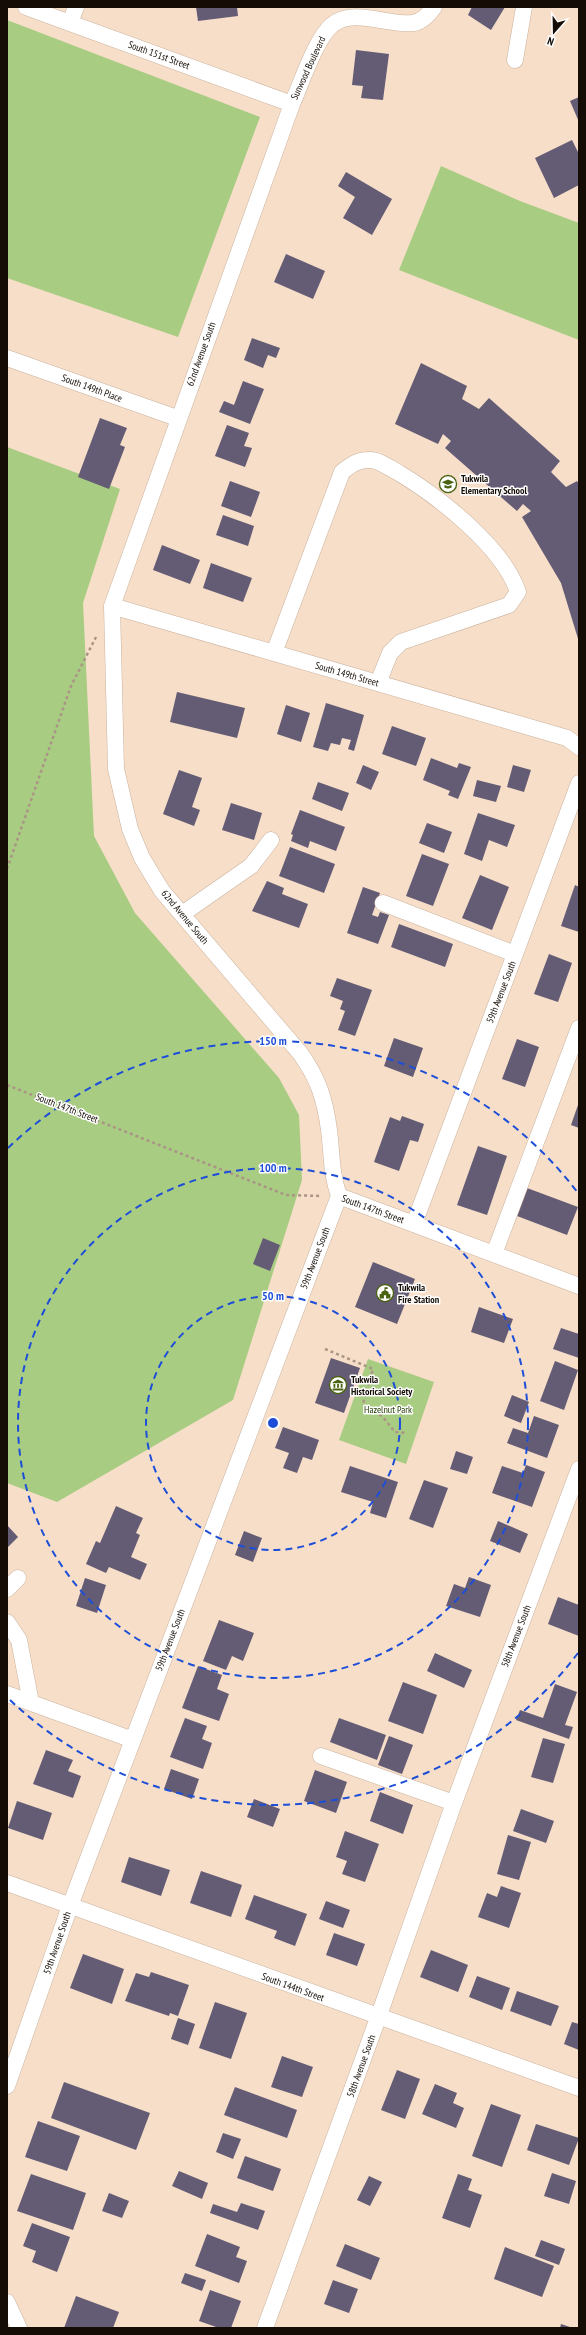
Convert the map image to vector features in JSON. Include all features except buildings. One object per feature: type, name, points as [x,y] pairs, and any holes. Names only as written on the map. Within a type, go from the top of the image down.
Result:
[{"type":"street","name":"South 151st Street","points":[[26,7],[292,104]]},
{"type":"street","points":[[70,23],[76,7]]},
{"type":"street","name":"Sunwood Boulevard","points":[[292,104],[322,36],[332,24],[344,19],[358,18],[414,23],[425,17],[434,7]]},
{"type":"street","points":[[515,60],[524,7]]},
{"type":"street","name":"62nd Avenue South","points":[[292,104],[177,418],[112,606],[116,769],[130,829],[142,858],[162,890],[300,1053],[315,1074],[324,1104],[329,1130],[333,1180],[339,1196]]},
{"type":"street","name":"South 149th Place","points":[[7,358],[177,418]]},
{"type":"street","points":[[274,653],[342,472],[355,462],[370,459],[391,468],[429,492],[460,517],[513,577],[518,592],[509,605],[401,642],[390,653],[378,683]]},
{"type":"street","name":"South 149th Street","points":[[112,606],[567,738],[578,744]]},
{"type":"street","name":"59th Avenue South","points":[[414,1224],[579,783]]},
{"type":"street","points":[[182,914],[251,866],[271,840]]},
{"type":"street","points":[[383,903],[515,954]]},
{"type":"street","points":[[494,1254],[579,1028]]},
{"type":"street","name":"59th Avenue South","points":[[7,2086],[70,1906],[339,1196]]},
{"type":"street","name":"South 147th Street","points":[[339,1196],[579,1286]]},
{"type":"street","name":"58th Avenue South","points":[[265,2328],[378,2018],[454,1803],[579,1468]]},
{"type":"street","points":[[7,1622],[18,1640],[31,1703]]},
{"type":"street","points":[[7,1694],[132,1740]]},
{"type":"street","points":[[321,1756],[454,1803]]},
{"type":"street","name":"South 144th Street","points":[[7,1883],[378,2018],[579,2088]]},
{"type":"street","points":[[7,2302],[19,2328]]},
{"type":"path","points":[[7,869],[71,686],[98,633]]},
{"type":"path","name":"South 147th Street","points":[[7,1085],[286,1194],[339,1196]]},
{"type":"path","points":[[325,1349],[373,1369],[363,1404],[382,1416],[395,1432],[406,1433]]},
{"type":"green space","points":[[7,20],[260,117],[178,337],[7,278]]},
{"type":"green space","points":[[441,166],[520,201],[579,223],[579,340],[399,270]]},
{"type":"green space","points":[[7,447],[120,489],[83,603],[94,836],[135,913],[279,1078],[299,1115],[302,1180],[233,1400],[57,1502],[7,1483]]},
{"type":"green space","name":"Hazelnut Park","points":[[368,1359],[434,1382],[406,1464],[339,1440]]},
{"type":"place","name":"Tukwila Elementary School","points":[[448,484]]},
{"type":"place","name":"Tukwila Fire Station","points":[[385,1293]]},
{"type":"place","name":"Tukwila Historical Society","points":[[338,1385]]}]
